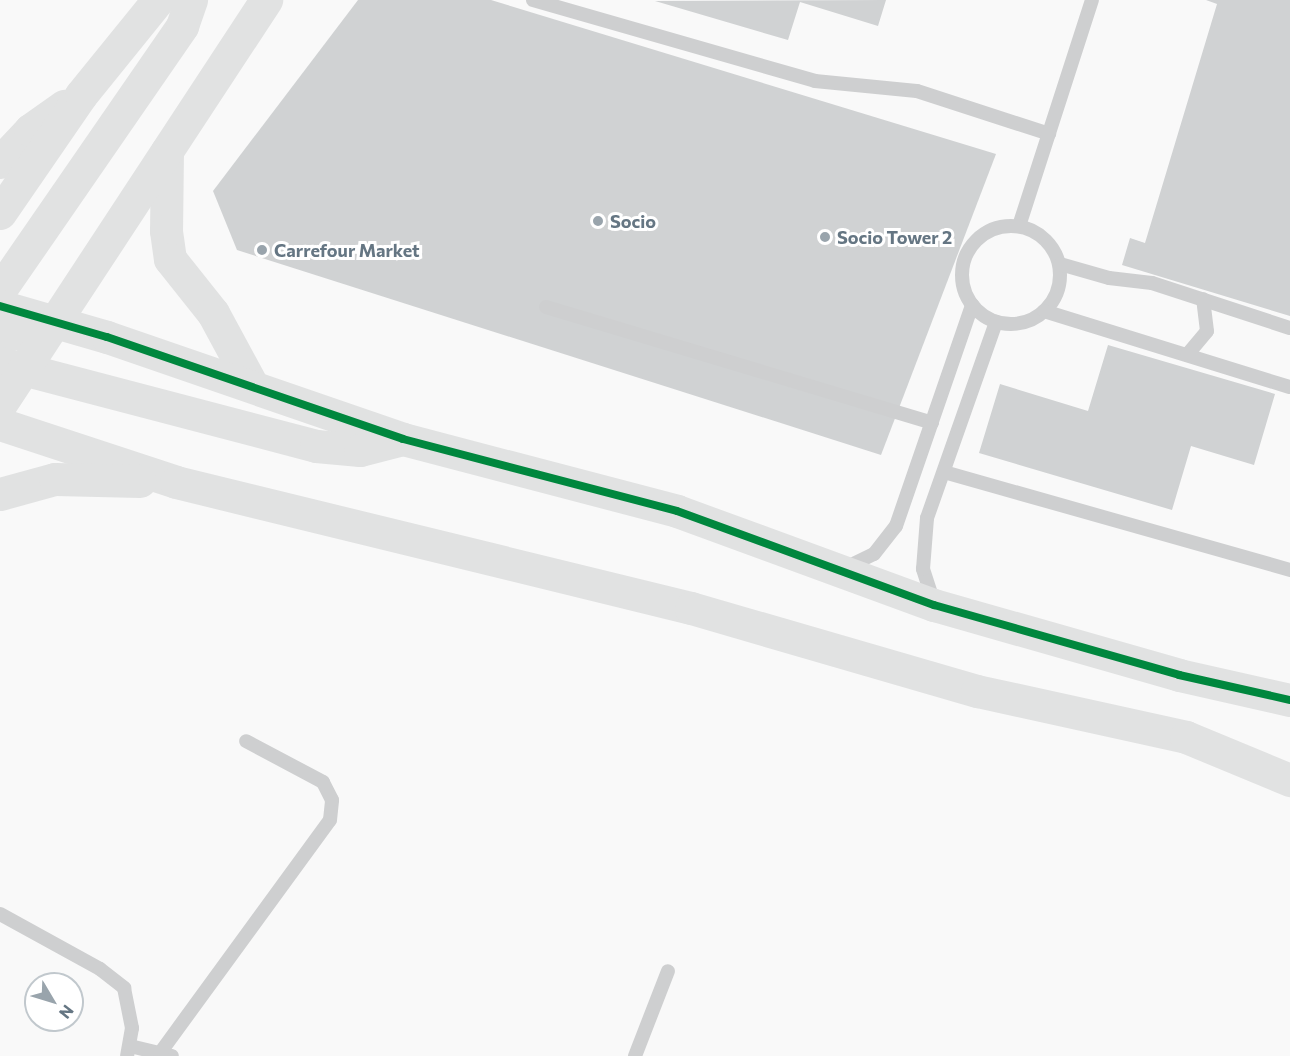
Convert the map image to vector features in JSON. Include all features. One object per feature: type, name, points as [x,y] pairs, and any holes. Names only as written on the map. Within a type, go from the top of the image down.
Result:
[{"type":"street","points":[[0,213],[81,95],[158,0]]},
{"type":"street","points":[[0,290],[182,26],[191,0]]},
{"type":"street","points":[[0,405],[12,366],[56,323],[266,0]]},
{"type":"street","points":[[0,162],[30,130],[81,95]]},
{"type":"street","points":[[167,151],[166,231],[170,259],[213,313],[252,385]]},
{"type":"street","points":[[0,306],[252,385],[403,439],[677,511],[836,572],[934,605],[1179,675],[1290,700]]},
{"type":"street","points":[[0,337],[56,323]]},
{"type":"street","points":[[12,366],[316,446],[360,450],[403,439]]},
{"type":"street","points":[[0,424],[176,482],[691,608],[977,690],[1186,737],[1226,743],[1290,762]]},
{"type":"street","points":[[0,494],[55,479],[176,482]]},
{"type":"street","points":[[1186,737],[1290,780]]},
{"type":"lane","points":[[533,0],[815,81],[917,91],[1048,134]]},
{"type":"lane","points":[[1019,226],[1092,0]]},
{"type":"lane","points":[[1019,226],[1037,233],[1052,246],[1059,264],[1055,298],[1044,311],[1030,321],[996,322],[972,305],[964,290],[965,257],[987,232],[1019,226]]},
{"type":"lane","points":[[1059,264],[1109,278],[1145,281],[1290,328]]},
{"type":"lane","points":[[1187,356],[1207,331],[1203,299]]},
{"type":"lane","points":[[836,572],[874,554],[896,526],[972,305]]},
{"type":"lane","points":[[546,307],[932,423]]},
{"type":"lane","points":[[1044,311],[1290,387]]},
{"type":"lane","points":[[934,605],[922,569],[927,518],[996,322]]},
{"type":"lane","points":[[944,472],[1290,570]]},
{"type":"lane","points":[[0,914],[100,969],[124,988],[130,1008],[129,1051],[166,1055],[330,820],[332,800],[323,782],[246,741]]},
{"type":"lane","points":[[635,1056],[668,971]]},
{"type":"building","name":"Socio","points":[[358,0],[491,0],[996,154],[881,455],[237,250],[213,191]]},
{"type":"building","points":[[886,0],[878,26],[800,2],[788,40],[655,1]]},
{"type":"building","points":[[1206,0],[1290,0],[1290,316],[1122,265],[1130,238],[1145,243],[1217,4]]},
{"type":"building","points":[[1108,345],[1275,394],[1254,465],[1191,446],[1172,510],[979,453],[1000,384],[1088,411]]},
{"type":"cycle path","points":[[0,306],[107,337],[403,439],[677,511],[934,605],[1179,675],[1290,700]]},
{"type":"place","name":"Socio","points":[[598,221]]},
{"type":"place","name":"Socio Tower 2","points":[[825,237]]},
{"type":"place","name":"Carrefour Market","points":[[262,250]]}]
